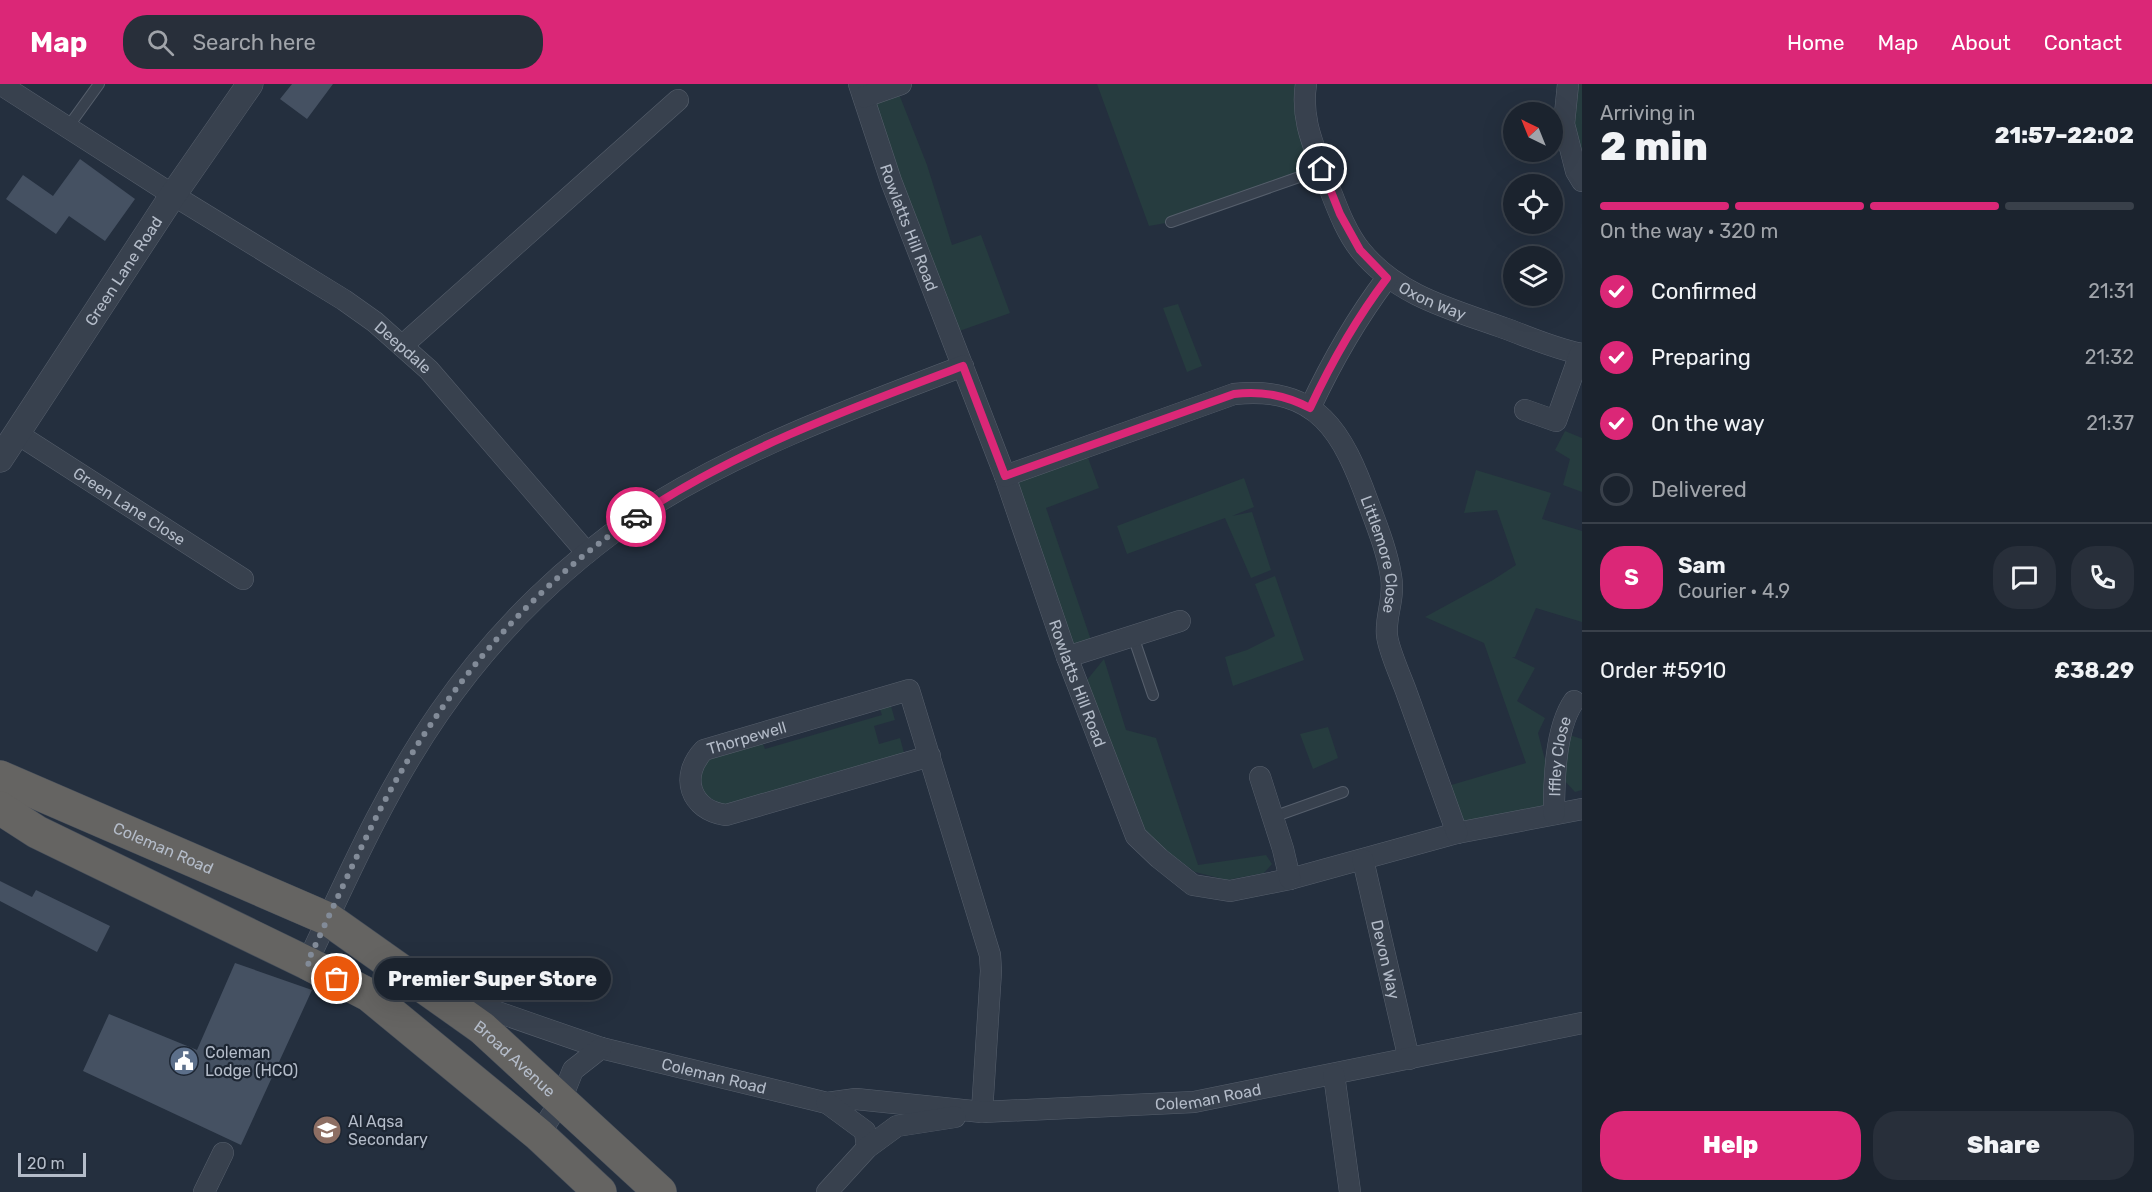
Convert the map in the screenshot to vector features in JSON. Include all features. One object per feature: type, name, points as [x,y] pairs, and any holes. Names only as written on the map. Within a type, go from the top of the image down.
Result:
[{"type":"highway","name":"Coleman Road","points":[[0,777],[328,919]]},
{"type":"highway","points":[[0,808],[37,832],[307,963],[369,996],[539,1135],[600,1192]]},
{"type":"highway","name":"Broad Avenue","points":[[328,919],[483,1028],[660,1192]]},
{"type":"street","name":"Deepdale","points":[[0,84],[173,195],[344,300],[403,345],[452,397],[587,553]]},
{"type":"street","name":"Green Lane Road","points":[[0,459],[173,195],[250,84]]},
{"type":"street","points":[[862,91],[901,84]]},
{"type":"street","name":"Oxon Way","points":[[1306,84],[1305,117],[1310,139],[1340,214],[1360,250],[1387,278],[1417,296],[1581,354]]},
{"type":"street","points":[[1568,84],[1564,124],[1576,171],[1582,181]]},
{"type":"street","name":"Rowlatts Hill Road","points":[[862,91],[891,181],[1005,476],[1067,657],[1122,806],[1136,836],[1193,885],[1230,891],[1290,879],[1457,833],[1582,809]]},
{"type":"street","points":[[403,345],[678,100]]},
{"type":"street","points":[[1310,408],[1341,345],[1360,313],[1387,278]]},
{"type":"street","points":[[1525,410],[1556,421],[1581,354]]},
{"type":"street","points":[[307,963],[384,803],[439,714],[470,672],[520,614],[587,553],[658,502],[735,461],[797,431],[963,366]]},
{"type":"street","name":"Littlemore Close","points":[[1005,476],[1234,394],[1281,396],[1310,408],[1324,419],[1346,447],[1378,530],[1391,576],[1393,600],[1387,636],[1457,833]]},
{"type":"street","name":"Green Lane Close","points":[[16,433],[243,579]]},
{"type":"street","points":[[1067,657],[1180,621]]},
{"type":"street","name":"Thorpewell","points":[[930,756],[726,815],[706,809],[699,802],[690,784],[693,765],[704,750],[909,690],[930,756],[990,955],[991,971],[982,1112]]},
{"type":"street","name":"Iffley Close","points":[[1554,814],[1555,780],[1565,714],[1574,701]]},
{"type":"street","points":[[1260,777],[1290,879]]},
{"type":"street","name":"Devon Way","points":[[1363,860],[1409,1059]]},
{"type":"street","name":"Coleman Road","points":[[425,987],[601,1048],[827,1103],[856,1099],[982,1112],[1194,1102],[1582,1023]]},
{"type":"street","points":[[539,1135],[561,1100],[573,1071],[601,1048]]},
{"type":"street","points":[[1334,1075],[1350,1192]]},
{"type":"street","name":"Coleman Road","points":[[827,1103],[865,1131],[867,1148]]},
{"type":"street","points":[[827,1192],[867,1148],[897,1126],[982,1112]]},
{"type":"street","points":[[204,1192],[222,1153]]},
{"type":"lane","points":[[68,127],[99,84]]},
{"type":"lane","points":[[1171,222],[1322,169]]},
{"type":"lane","points":[[1133,636],[1153,695]]},
{"type":"lane","points":[[1273,818],[1343,792]]},
{"type":"green space","points":[[895,84],[927,165],[952,245],[981,235],[1010,313],[951,334],[864,97]]},
{"type":"green space","points":[[1097,84],[1306,84],[1322,169],[1171,222],[1149,226]]},
{"type":"green space","points":[[1565,84],[1582,84],[1582,181]]},
{"type":"green space","points":[[1178,304],[1202,366],[1187,372],[1163,308]]},
{"type":"green space","points":[[1565,431],[1582,438],[1582,492],[1563,485],[1570,459],[1555,450]]},
{"type":"green space","points":[[1087,455],[1099,488],[1046,508],[1094,649],[1067,657],[1005,476]]},
{"type":"green space","points":[[1476,470],[1551,493],[1542,519],[1582,531],[1582,622],[1536,608],[1515,657],[1512,657],[1535,668],[1517,701],[1545,718],[1538,733],[1551,783],[1554,814],[1459,833],[1441,788],[1526,763],[1484,643],[1425,617],[1516,565],[1497,510],[1464,513]]},
{"type":"green space","points":[[1244,478],[1254,507],[1232,516],[1252,512],[1271,570],[1251,578],[1225,518],[1127,554],[1117,526]]},
{"type":"green space","points":[[1275,576],[1304,660],[1233,686],[1225,657],[1247,650],[1275,636],[1255,584]]},
{"type":"green space","points":[[1104,659],[1126,730],[1156,738],[1198,865],[1266,855],[1272,864],[1264,873],[1227,880],[1195,872],[1165,850],[1141,828],[1087,680]]},
{"type":"green space","points":[[890,703],[895,720],[874,726],[879,744],[900,738],[904,753],[724,806],[703,794],[700,769],[709,756],[762,741],[765,749],[882,715],[879,706]]},
{"type":"green space","points":[[1328,727],[1338,758],[1313,769],[1300,734]]},
{"type":"green space","points":[[1566,734],[1582,739],[1582,790],[1575,792],[1564,780]]},
{"type":"building","points":[[292,84],[333,84],[307,119],[280,99]]},
{"type":"building","points":[[80,159],[135,199],[105,241],[69,216],[56,234],[6,199],[23,175],[53,196]]},
{"type":"building","points":[[0,881],[32,897],[36,890],[110,926],[97,952],[0,901]]},
{"type":"building","name":"Coleman Lodge (HCO)","points":[[235,963],[312,990],[241,1145],[83,1071],[109,1014],[197,1050]]},
{"type":"way so far","points":[[337,979],[307,963],[384,803],[439,714],[463,680],[520,614],[587,553],[636,517]]},
{"type":"place","name":"Premier Super Store","points":[[337,979]]},
{"type":"place","name":"Coleman Lodge (HCO)","points":[[184,1061]]},
{"type":"place","name":"Al Aqsa Secondary","points":[[327,1130]]},
{"type":"route","points":[[636,517],[696,481],[797,431],[963,366],[1005,476],[1234,394],[1265,393],[1296,400],[1310,408],[1341,345],[1360,313],[1387,278],[1360,250],[1340,214],[1322,169]]}]
